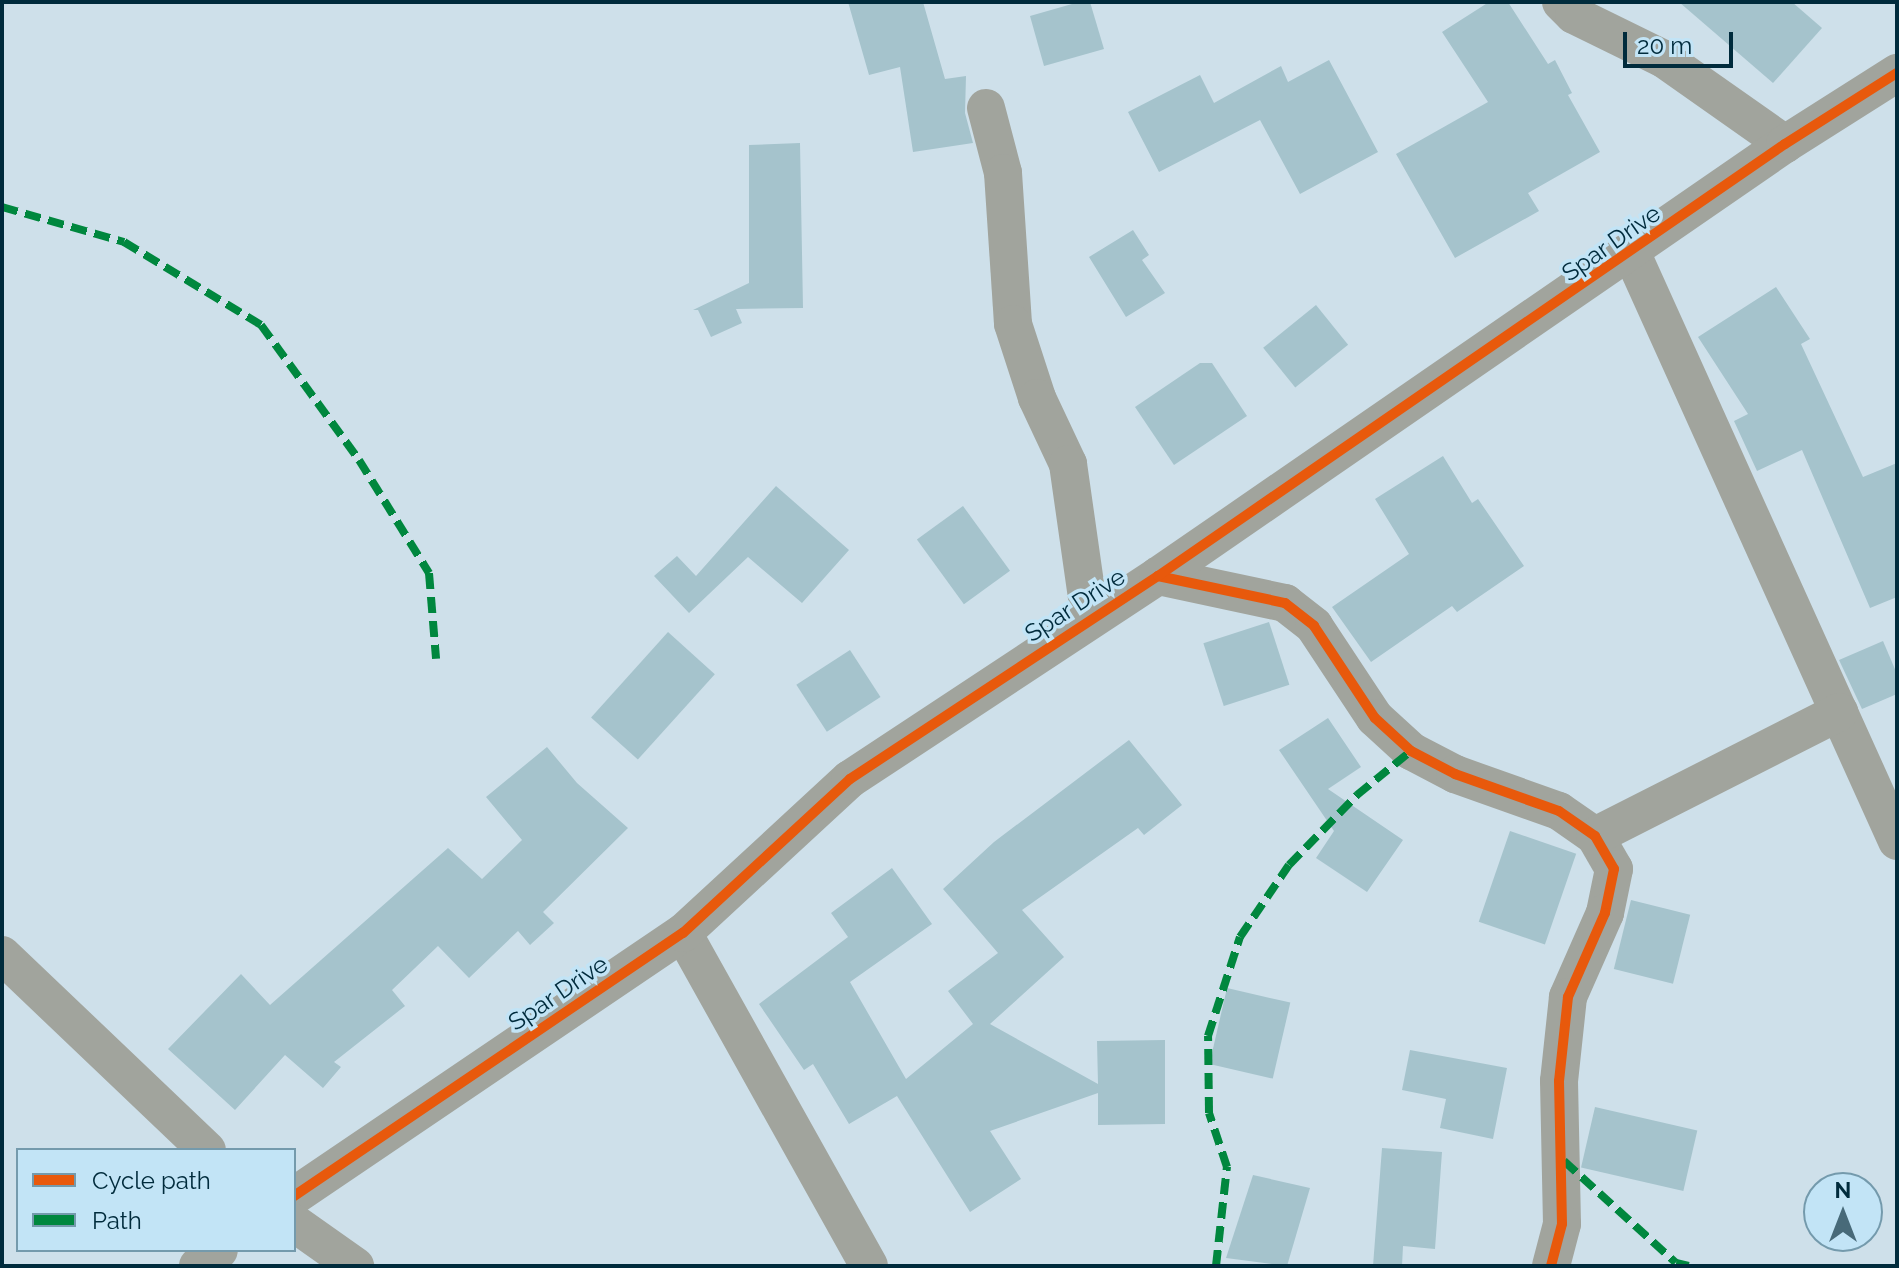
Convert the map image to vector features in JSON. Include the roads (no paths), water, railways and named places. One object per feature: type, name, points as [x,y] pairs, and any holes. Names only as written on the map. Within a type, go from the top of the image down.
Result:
[{"type":"street","points":[[1561,2],[1574,15],[1664,59],[1785,144]]},
{"type":"street","name":"Spar Drive","points":[[296,1195],[683,933],[850,779],[1158,576],[1632,254],[1785,144],[1897,73]]},
{"type":"street","points":[[986,108],[1003,173],[1013,324],[1037,398],[1068,464],[1090,618]]},
{"type":"street","points":[[1632,254],[1897,841]]},
{"type":"street","points":[[1158,576],[1285,603],[1314,626],[1375,718],[1411,751],[1455,774],[1559,811],[1595,836],[1614,869],[1605,913],[1568,997],[1559,1081],[1562,1224],[1551,1266]]},
{"type":"street","points":[[1595,836],[1839,712]]},
{"type":"street","points":[[683,933],[869,1266]]},
{"type":"street","points":[[2,955],[205,1148]]},
{"type":"street","points":[[296,1224],[355,1266]]},
{"type":"street","points":[[198,1266],[216,1252]]}]
